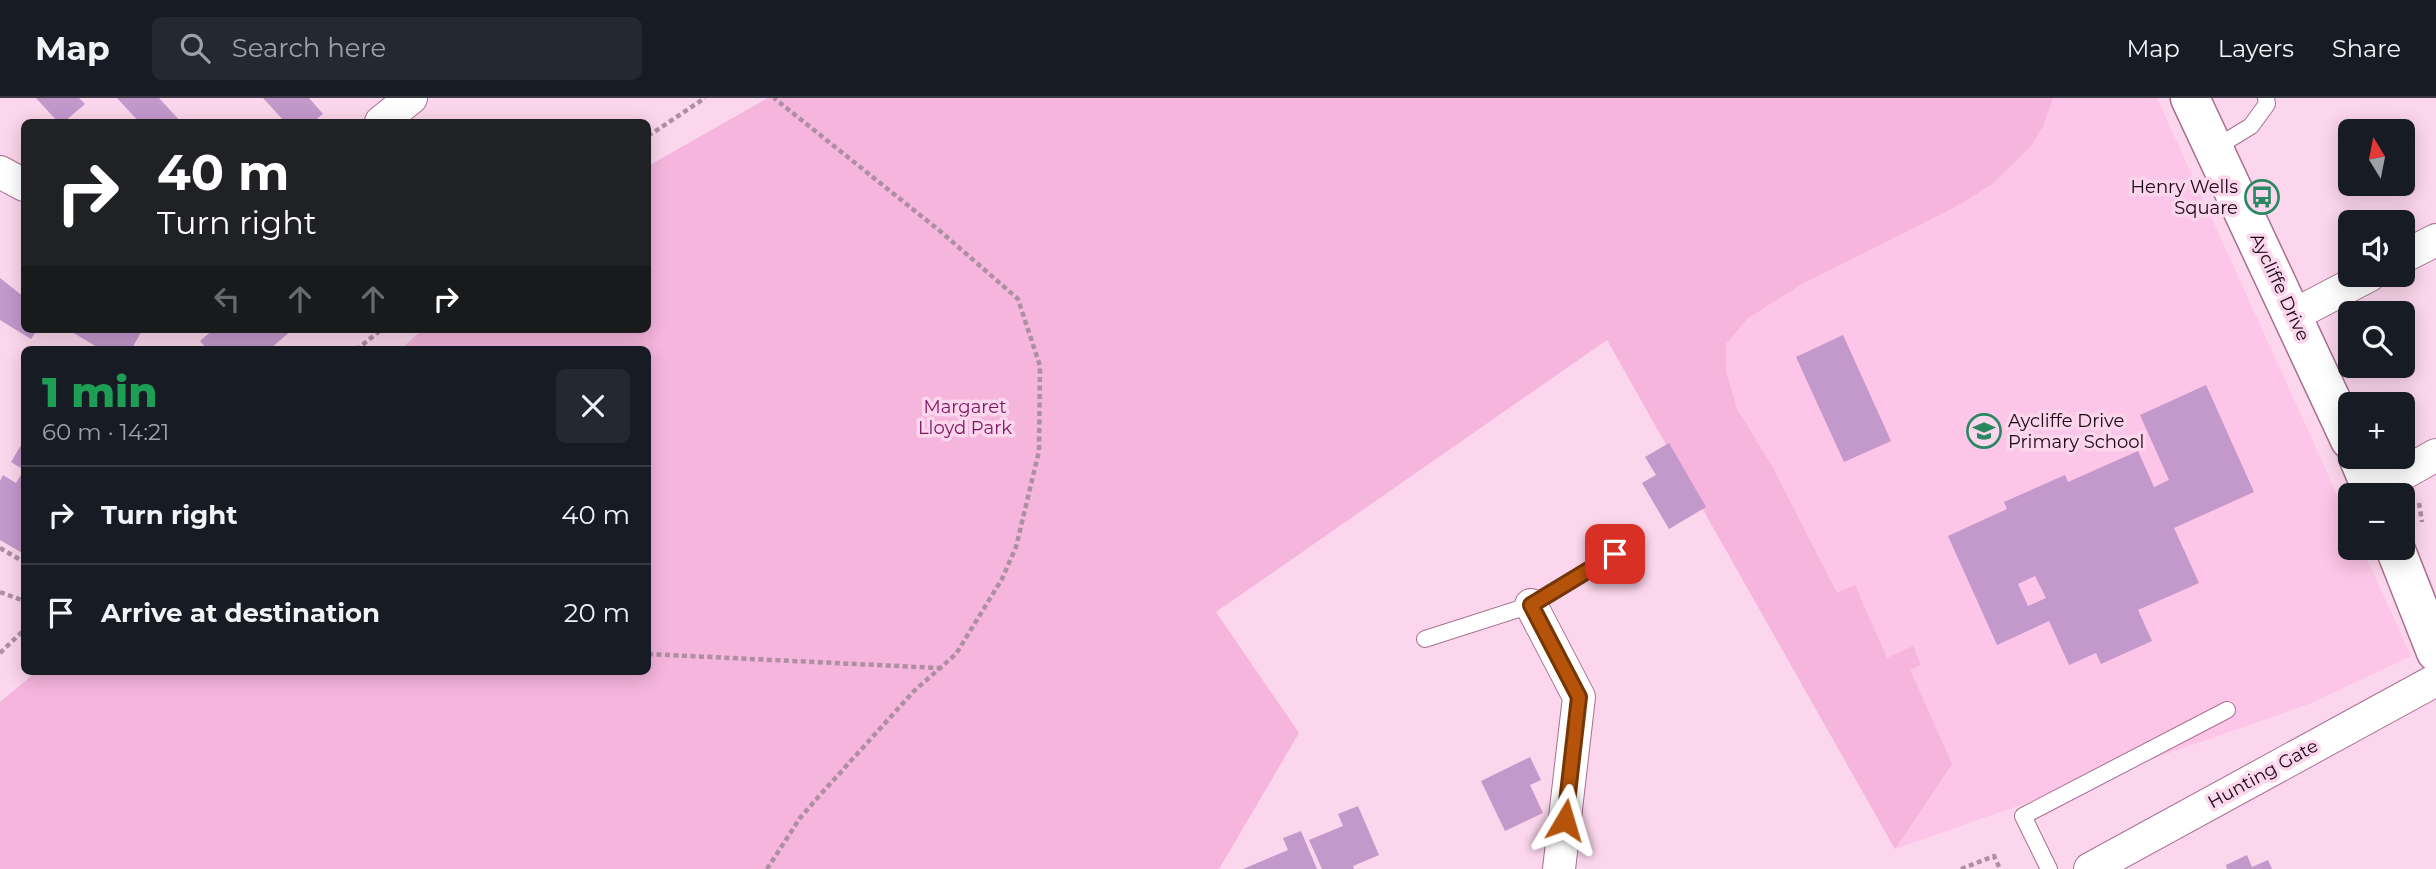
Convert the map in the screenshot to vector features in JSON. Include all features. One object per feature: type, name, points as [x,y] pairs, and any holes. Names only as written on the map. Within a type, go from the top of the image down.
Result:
[{"type":"street","points":[[385,119],[411,98]]},
{"type":"street","name":"Aycliffe Drive","points":[[2190,98],[2338,413]]},
{"type":"street","points":[[0,172],[21,184]]},
{"type":"street","points":[[2415,251],[2436,240]]},
{"type":"street","points":[[2294,316],[2348,287]]},
{"type":"street","points":[[2368,481],[2436,455]]},
{"type":"street","points":[[2400,560],[2436,652]]},
{"type":"street","points":[[1531,605],[1579,697],[1559,869]]},
{"type":"street","name":"Hunting Gate","points":[[2090,869],[2436,680]]},
{"type":"lane","points":[[2215,148],[2251,126],[2267,104],[2266,98]]},
{"type":"lane","points":[[1425,639],[1531,605],[1615,554]]},
{"type":"lane","points":[[2049,869],[2024,816],[2227,710]]},
{"type":"path","points":[[651,134],[705,98]]},
{"type":"path","points":[[767,869],[820,795],[956,654],[983,610],[1016,547],[1039,451],[1040,366],[1018,299],[940,231],[774,98]]},
{"type":"path","points":[[361,346],[377,333]]},
{"type":"path","points":[[0,548],[21,560]]},
{"type":"path","points":[[0,592],[21,600]]},
{"type":"path","points":[[0,653],[21,633]]},
{"type":"path","points":[[651,654],[940,668]]},
{"type":"path","points":[[1961,869],[1994,856],[2000,869]]},
{"type":"shaded area","name":"Aycliffe Drive Primary School","points":[[1935,98],[2157,98],[2338,497],[2338,560],[2367,560],[2411,656],[2309,704],[1895,849],[1607,339]]},
{"type":"green space","name":"Margaret Lloyd Park","points":[[768,98],[2053,98],[2043,126],[2031,146],[1992,184],[1957,206],[1800,285],[1747,319],[1726,344],[1726,371],[1737,409],[1772,466],[1837,593],[1855,585],[1887,658],[1913,646],[1921,665],[1910,670],[1952,764],[1895,849],[1607,340],[1216,612],[1299,733],[1219,869],[0,869],[0,702],[32,675],[651,675],[651,346],[404,346],[419,333],[651,333],[651,164]]},
{"type":"building","points":[[36,98],[79,98],[85,104],[68,119],[55,119]]},
{"type":"building","points":[[117,98],[159,98],[178,119],[136,119]]},
{"type":"building","points":[[263,98],[309,98],[323,114],[317,119],[282,119]]},
{"type":"building","points":[[0,278],[21,295],[21,333],[0,320]]},
{"type":"building","points":[[21,333],[35,333],[31,339]]},
{"type":"building","points":[[74,333],[141,333],[133,346],[95,346]]},
{"type":"building","points":[[209,333],[288,333],[274,346],[204,346],[200,341]]},
{"type":"building","points":[[1843,335],[1891,441],[1844,462],[1796,357]]},
{"type":"building","points":[[2206,385],[2254,492],[2174,528],[2199,583],[2138,610],[2152,641],[2101,664],[2096,653],[2069,665],[2049,621],[1997,645],[1948,536],[2007,509],[2004,502],[2065,475],[2068,482],[2138,451],[2154,487],[2169,480],[2140,415]],"holes":[[[2035,576],[2046,598],[2028,606],[2018,584]]]},
{"type":"building","points":[[1669,443],[1706,507],[1669,529],[1642,483],[1656,475],[1645,457]]},
{"type":"building","points":[[21,445],[21,468],[11,462]]},
{"type":"building","points":[[3,475],[16,483],[21,475],[21,552],[0,540],[0,481]]},
{"type":"building","points":[[1530,757],[1541,780],[1530,785],[1543,813],[1505,831],[1481,781]]},
{"type":"building","points":[[1358,806],[1379,855],[1353,866],[1354,869],[1322,869],[1309,840],[1343,826],[1338,814]]},
{"type":"building","points":[[1301,831],[1317,869],[1243,869],[1288,850],[1283,838]]},
{"type":"building","points":[[2247,855],[2252,867],[2268,860],[2272,869],[2227,869],[2226,865]]},
{"type":"place","name":"Henry Wells Square","points":[[2262,197]]},
{"type":"place","name":"Aycliffe Drive Primary School","points":[[1984,431]]},
{"type":"route","points":[[1565,820],[1579,697],[1531,605],[1615,554]]}]
